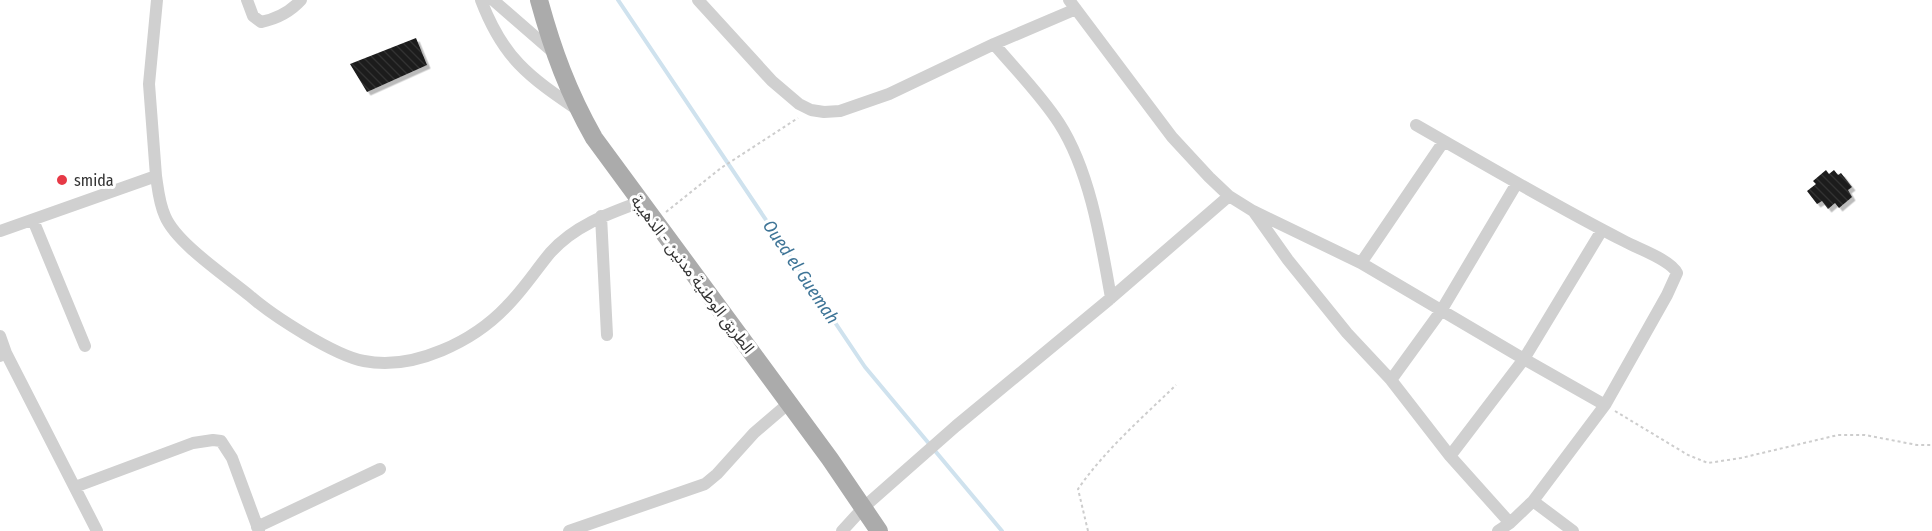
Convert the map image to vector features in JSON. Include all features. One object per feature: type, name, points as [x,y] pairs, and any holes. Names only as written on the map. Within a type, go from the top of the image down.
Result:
[{"type":"main road","name":"الطريق الوطنية مدنين - الذهيبة","points":[[539,0],[554,53],[578,110],[614,167],[789,403],[879,531]]},
{"type":"street","points":[[157,0],[149,84],[156,176],[160,203],[165,217],[183,242],[256,301],[314,339],[346,355],[376,363],[410,360],[459,343],[508,305],[552,251],[574,232],[601,216],[640,202]]},
{"type":"street","points":[[247,0],[253,16],[261,22],[284,13],[301,0]]},
{"type":"street","points":[[481,0],[495,33],[518,64],[539,84],[578,110]]},
{"type":"street","points":[[493,0],[554,53]]},
{"type":"street","points":[[698,0],[772,81],[799,104],[811,110],[824,112],[840,111],[889,94],[1072,5],[1172,137],[1229,195],[1253,211],[1361,263],[1605,405]]},
{"type":"street","points":[[994,44],[1048,109],[1073,148],[1089,194],[1111,298]]},
{"type":"street","points":[[1416,125],[1602,230],[1662,260],[1673,267],[1677,273],[1605,405],[1533,501],[1498,531]]},
{"type":"street","points":[[1361,263],[1444,141]]},
{"type":"street","points":[[0,231],[156,176]]},
{"type":"street","points":[[1391,380],[1441,311],[1517,183]]},
{"type":"street","points":[[842,531],[864,507],[1018,373],[1111,298],[1229,195]]},
{"type":"street","points":[[1253,211],[1288,260],[1347,333],[1391,380],[1450,456],[1510,523]]},
{"type":"street","points":[[601,216],[607,335]]},
{"type":"street","points":[[33,220],[85,346]]},
{"type":"street","points":[[1450,456],[1524,359],[1602,230]]},
{"type":"street","points":[[0,336],[3,355],[97,531]]},
{"type":"street","points":[[569,531],[705,484],[754,434],[789,403]]},
{"type":"street","points":[[75,487],[193,443],[221,441],[232,458],[258,529],[380,469]]},
{"type":"street","points":[[1533,501],[1573,531]]},
{"type":"path","points":[[656,222],[671,206],[714,174],[811,110]]},
{"type":"path","points":[[1088,531],[1078,489],[1116,444],[1176,385]]},
{"type":"path","points":[[1605,405],[1688,455],[1708,463],[1741,458],[1838,435],[1865,435],[1917,445],[1932,445]]},
{"type":"building","points":[[416,38],[427,65],[367,92],[350,64]]},
{"type":"building","points":[[1826,170],[1829,174],[1834,170],[1838,175],[1841,173],[1852,187],[1848,190],[1852,197],[1839,208],[1835,203],[1828,209],[1822,201],[1817,204],[1807,191],[1816,184],[1813,181]]},
{"type":"waterway","name":"Oued el Guemah","points":[[618,0],[865,367],[1002,531]]},
{"type":"place","name":"smida","points":[[62,180]]}]
